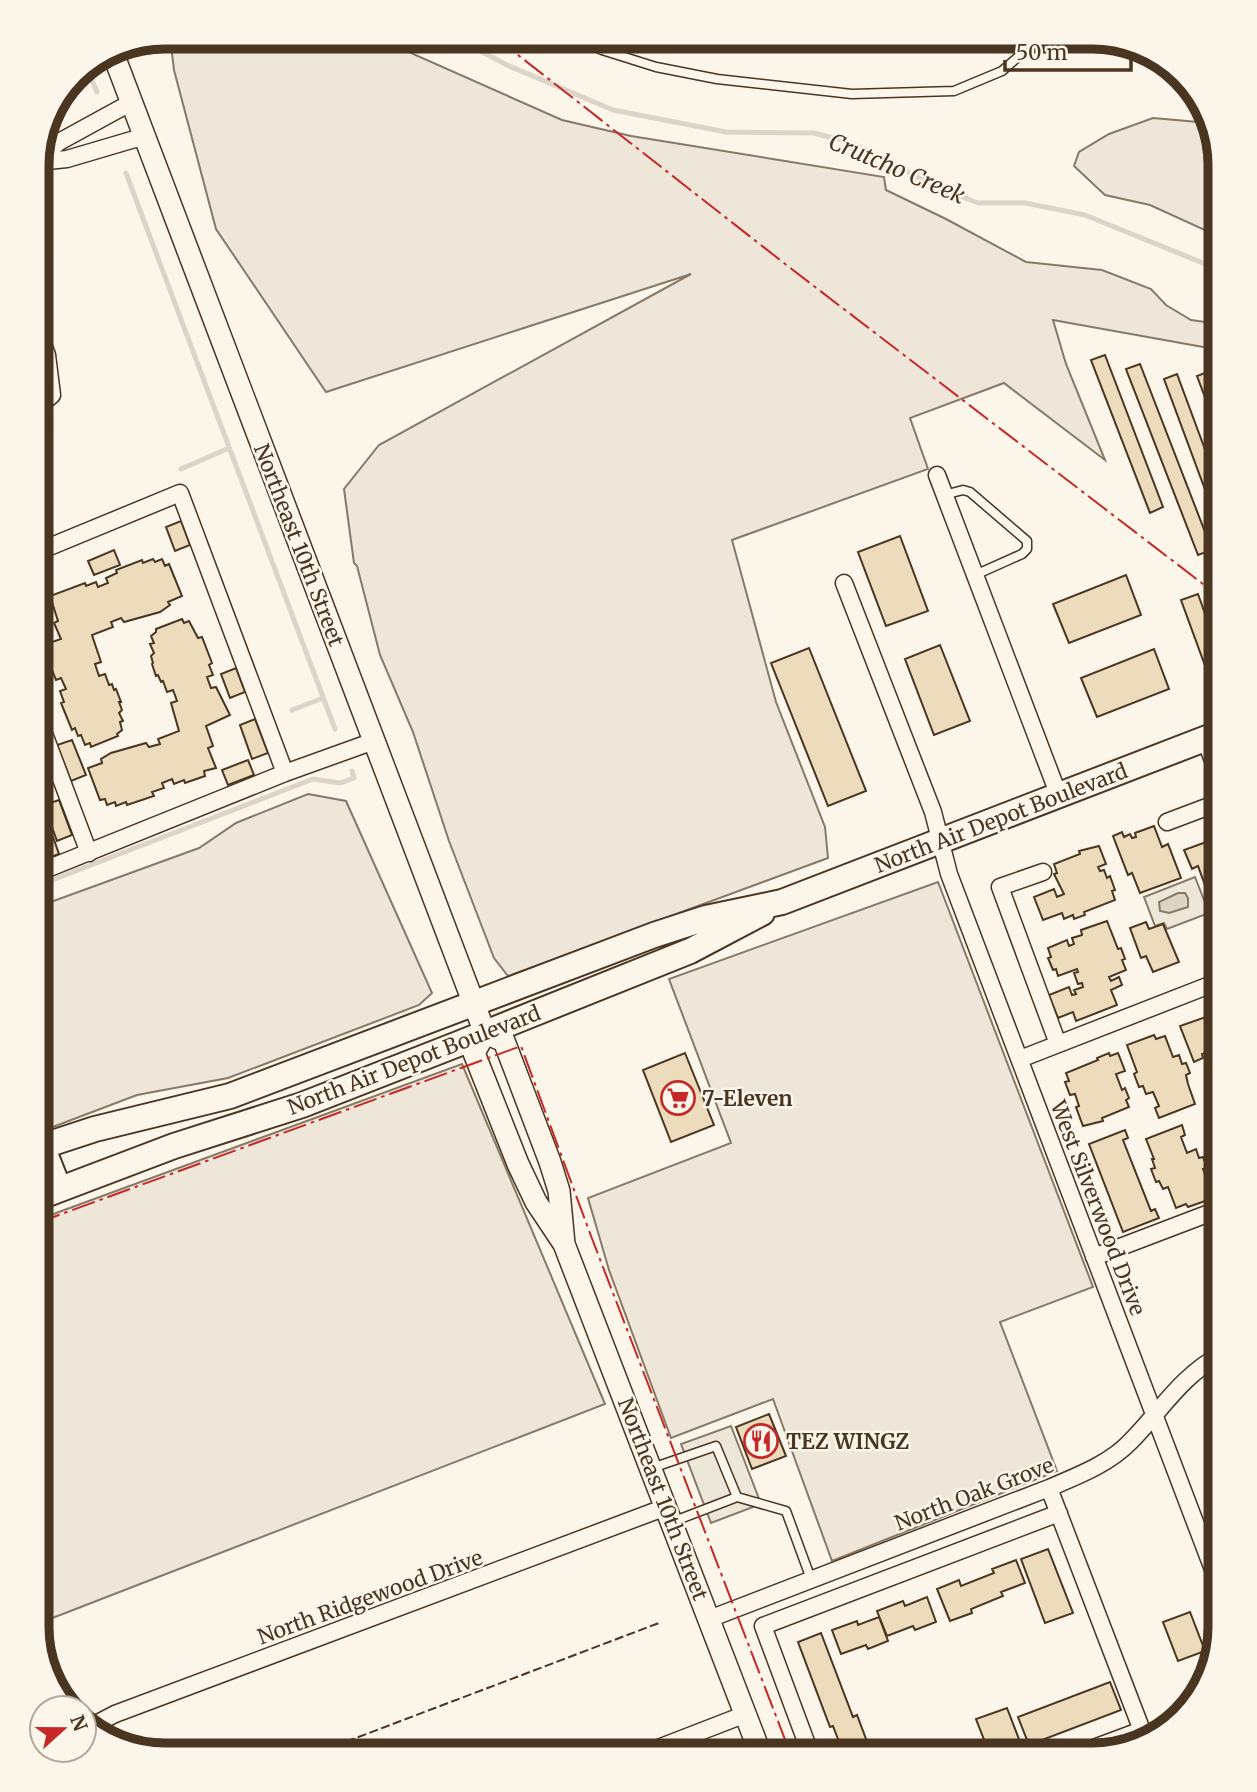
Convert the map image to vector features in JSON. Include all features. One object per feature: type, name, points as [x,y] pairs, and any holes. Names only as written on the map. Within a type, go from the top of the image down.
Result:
[{"type":"main road","name":"Northeast 10th Street","points":[[116,61],[485,1033],[504,1041],[550,1162],[559,1191],[564,1244]]},
{"type":"main road","name":"North Air Depot Boulevard","points":[[49,1144],[95,1129],[230,1096],[598,954],[693,922],[782,902],[1208,738]]},
{"type":"main road","name":"North Air Depot Boulevard","points":[[49,1194],[162,1150],[302,1105],[485,1033],[715,940],[782,902]]},
{"type":"main road","name":"Northeast 10th Street","points":[[485,1033],[474,1053],[518,1164],[536,1202],[564,1244],[757,1743]]},
{"type":"street","points":[[50,149],[59,142],[132,102]]},
{"type":"street","points":[[49,160],[67,159],[145,136]]},
{"type":"street","points":[[49,371],[52,396],[49,398]]},
{"type":"street","points":[[937,475],[1059,796]]},
{"type":"street","points":[[49,547],[180,493],[285,774]]},
{"type":"street","name":"West Silverwood Drive","points":[[844,583],[933,812],[949,874],[1208,1557]]},
{"type":"street","points":[[49,868],[374,741]]},
{"type":"street","points":[[49,747],[89,853]]},
{"type":"street","points":[[1167,822],[1208,807]]},
{"type":"street","points":[[1043,872],[1000,887],[1058,1044]]},
{"type":"street","points":[[1020,1059],[1208,986]]},
{"type":"street","points":[[1094,1257],[1208,1214]]},
{"type":"street","name":"North Oak Grove","points":[[709,1619],[1090,1470],[1129,1444],[1183,1381],[1208,1363]]},
{"type":"street","points":[[1049,1488],[1142,1731]]},
{"type":"street","points":[[807,1743],[763,1626],[1059,1513]]},
{"type":"street","name":"North Ridgewood Drive","points":[[100,1722],[115,1714],[669,1514]]},
{"type":"street","points":[[671,1743],[746,1714]]},
{"type":"lane","points":[[598,49],[680,72],[717,79],[852,94],[954,91],[1002,71],[1027,49]]},
{"type":"lane","points":[[944,495],[963,490],[970,492],[1027,541],[1027,549],[1022,554],[975,575]]},
{"type":"lane","points":[[651,1468],[716,1446],[737,1497]]},
{"type":"lane","points":[[669,1514],[737,1497],[786,1511],[811,1579]]},
{"type":"shaded area","points":[[171,49],[402,49],[562,120],[631,136],[884,177],[886,190],[1026,262],[1102,270],[1151,289],[1166,305],[1191,320],[1208,322],[1208,348],[1053,320],[1066,364],[1105,460],[1004,383],[910,418],[928,469],[732,540],[776,702],[825,827],[828,858],[508,976],[494,958],[449,841],[413,732],[380,655],[354,563],[344,489],[379,445],[691,274],[326,392],[216,229],[174,70]]},
{"type":"shaded area","points":[[1153,118],[1199,122],[1207,150],[1208,232],[1150,205],[1105,195],[1074,166],[1079,152],[1109,134]]},
{"type":"shaded area","points":[[308,794],[346,801],[432,993],[419,1005],[228,1078],[137,1095],[49,1128],[49,903],[199,848],[236,823]]},
{"type":"shaded area","points":[[1195,877],[1208,913],[1167,929],[1164,923],[1155,926],[1144,897]]},
{"type":"shaded area","points":[[938,882],[1093,1287],[1000,1322],[1057,1471],[832,1561],[773,1399],[671,1438],[609,1270],[588,1198],[731,1143],[669,979]]},
{"type":"shaded area","points":[[1178,893],[1185,893],[1188,907],[1169,913],[1160,911],[1159,902]]},
{"type":"shaded area","points":[[462,1064],[605,1404],[49,1619],[49,1216]]},
{"type":"shaded area","points":[[731,1426],[761,1504],[711,1523],[681,1444]]},
{"type":"building","points":[[1105,355],[1163,507],[1150,513],[1091,360]]},
{"type":"building","points":[[1140,364],[1208,540],[1208,551],[1198,555],[1126,369]]},
{"type":"building","points":[[1208,372],[1208,405],[1197,376]]},
{"type":"building","points":[[1177,374],[1208,458],[1208,498],[1164,379]]},
{"type":"building","points":[[181,521],[190,545],[175,551],[166,527]]},
{"type":"building","points":[[900,536],[928,611],[886,626],[858,552]]},
{"type":"building","points":[[114,550],[120,565],[94,575],[88,561]]},
{"type":"building","points":[[162,559],[165,566],[169,564],[182,596],[168,602],[170,605],[160,612],[124,622],[121,618],[111,622],[113,627],[92,635],[101,662],[95,664],[99,676],[105,674],[109,685],[112,684],[114,690],[116,689],[122,710],[119,713],[123,721],[120,722],[122,730],[118,736],[91,747],[90,743],[85,745],[75,728],[72,730],[61,703],[64,702],[60,691],[66,689],[61,678],[56,680],[49,669],[49,643],[61,639],[54,623],[58,621],[50,596],[85,583],[86,586],[96,582],[98,587],[108,583],[106,578],[117,573],[116,570],[142,560],[143,563]]},
{"type":"building","points":[[1126,575],[1141,615],[1069,643],[1053,604]]},
{"type":"building","points":[[1198,594],[1208,622],[1208,674],[1181,600]]},
{"type":"building","points":[[182,619],[184,623],[189,621],[198,638],[202,637],[212,663],[209,665],[213,675],[207,677],[211,688],[216,687],[230,715],[206,726],[213,746],[208,748],[216,768],[204,771],[205,776],[185,783],[184,780],[174,784],[172,779],[162,783],[164,788],[152,792],[154,796],[127,805],[126,802],[116,806],[115,802],[107,805],[105,799],[100,800],[88,768],[102,763],[101,759],[111,753],[146,743],[149,747],[160,744],[158,739],[179,731],[171,703],[177,701],[173,690],[167,692],[163,681],[156,676],[151,656],[154,653],[150,644],[154,643],[151,636],[156,629]]},
{"type":"building","points":[[940,645],[970,721],[934,735],[905,659]]},
{"type":"building","points":[[809,648],[866,791],[828,806],[771,663]]},
{"type":"building","points":[[1154,649],[1169,689],[1097,717],[1081,678]]},
{"type":"building","points":[[236,668],[245,692],[230,698],[221,674]]},
{"type":"building","points":[[255,719],[268,753],[252,759],[240,725]]},
{"type":"building","points":[[72,740],[86,775],[71,781],[57,745]]},
{"type":"building","points":[[248,760],[254,775],[228,785],[222,770]]},
{"type":"building","points":[[59,800],[72,835],[57,841],[49,819],[49,803]]},
{"type":"building","points":[[1154,826],[1162,847],[1168,844],[1181,878],[1140,893],[1132,873],[1128,875],[1113,836],[1122,832],[1124,837],[1130,834],[1132,838],[1136,837],[1135,833]]},
{"type":"building","points":[[53,837],[59,854],[49,858],[49,838]]},
{"type":"building","points":[[1208,841],[1208,894],[1198,866],[1192,869],[1184,850]]},
{"type":"building","points":[[1099,846],[1106,864],[1098,867],[1100,871],[1104,870],[1107,878],[1110,876],[1115,900],[1084,912],[1085,915],[1074,919],[1073,915],[1064,919],[1062,913],[1043,920],[1034,897],[1054,889],[1057,897],[1064,894],[1054,874],[1057,873],[1054,864],[1080,854],[1079,851]]},
{"type":"building","points":[[1107,921],[1125,959],[1122,960],[1126,970],[1109,977],[1111,981],[1119,977],[1122,985],[1111,990],[1117,1005],[1076,1021],[1073,1012],[1058,1018],[1049,995],[1069,987],[1072,995],[1076,994],[1074,990],[1083,987],[1082,983],[1078,984],[1074,973],[1078,972],[1077,969],[1058,976],[1048,958],[1051,957],[1048,948],[1067,940],[1069,946],[1074,944],[1072,938],[1082,935],[1081,930]]},
{"type":"building","points":[[1146,922],[1149,929],[1163,924],[1179,962],[1153,972],[1146,956],[1141,958],[1130,928]]},
{"type":"building","points":[[1208,1016],[1208,1052],[1202,1054],[1203,1058],[1194,1062],[1180,1026]]},
{"type":"building","points":[[1154,1035],[1156,1039],[1165,1036],[1173,1057],[1179,1055],[1182,1064],[1186,1063],[1190,1073],[1186,1075],[1195,1104],[1159,1118],[1155,1108],[1159,1106],[1153,1092],[1146,1094],[1143,1086],[1139,1087],[1134,1074],[1137,1072],[1127,1045]]},
{"type":"building","name":"7-Eleven","points":[[685,1053],[714,1125],[671,1142],[643,1070]]},
{"type":"building","points":[[1109,1053],[1110,1056],[1118,1053],[1125,1071],[1116,1074],[1122,1090],[1125,1088],[1129,1098],[1126,1100],[1129,1107],[1102,1118],[1103,1121],[1083,1126],[1076,1107],[1079,1106],[1075,1094],[1070,1095],[1065,1082],[1069,1081],[1066,1073]]},
{"type":"building","points":[[1182,1125],[1185,1135],[1181,1137],[1187,1153],[1196,1149],[1207,1168],[1203,1169],[1208,1182],[1208,1200],[1176,1208],[1168,1187],[1163,1189],[1159,1181],[1156,1182],[1151,1169],[1155,1168],[1154,1159],[1146,1139]]},
{"type":"building","points":[[1125,1130],[1128,1138],[1123,1140],[1151,1211],[1155,1209],[1159,1218],[1123,1232],[1089,1144]]},
{"type":"building","name":"TEZ WINGZ","points":[[769,1414],[786,1456],[752,1469],[736,1427]]},
{"type":"building","points":[[1048,1549],[1073,1613],[1045,1623],[1021,1559]]},
{"type":"building","points":[[1016,1560],[1025,1583],[1001,1592],[1003,1596],[971,1609],[972,1613],[950,1621],[937,1589],[959,1580],[961,1586],[994,1573],[992,1569]]},
{"type":"building","points":[[927,1597],[936,1622],[915,1630],[913,1626],[887,1636],[877,1611],[903,1601],[905,1606]]},
{"type":"building","points":[[1190,1612],[1205,1651],[1178,1661],[1163,1622]]},
{"type":"building","points":[[879,1617],[888,1641],[868,1649],[866,1645],[841,1654],[832,1630],[857,1621],[858,1625]]},
{"type":"building","points":[[821,1633],[853,1717],[857,1715],[868,1743],[839,1743],[833,1726],[830,1727],[798,1642]]},
{"type":"building","points":[[1110,1682],[1121,1710],[1034,1743],[1028,1743],[1018,1717]]},
{"type":"building","points":[[1007,1708],[1020,1743],[985,1743],[976,1719]]},
{"type":"waterway","name":"Crutcho Creek","points":[[477,49],[507,65],[613,110],[726,132],[814,133],[845,141],[930,184],[978,203],[1025,203],[1085,215],[1208,265]]},
{"type":"waterway","points":[[91,77],[97,92]]},
{"type":"waterway","points":[[126,173],[335,729]]},
{"type":"waterway","points":[[181,469],[229,448]]},
{"type":"waterway","points":[[292,710],[323,698]]},
{"type":"waterway","points":[[49,881],[313,779],[340,783],[354,778],[352,771]]},
{"type":"fence","points":[[343,1743],[659,1623]]},
{"type":"power","points":[[510,49],[789,267],[1208,588]]},
{"type":"power","points":[[49,1219],[521,1046],[591,1236],[786,1743]]},
{"type":"place","name":"7-Eleven","points":[[678,1098]]},
{"type":"place","name":"TEZ WINGZ","points":[[761,1441]]}]
